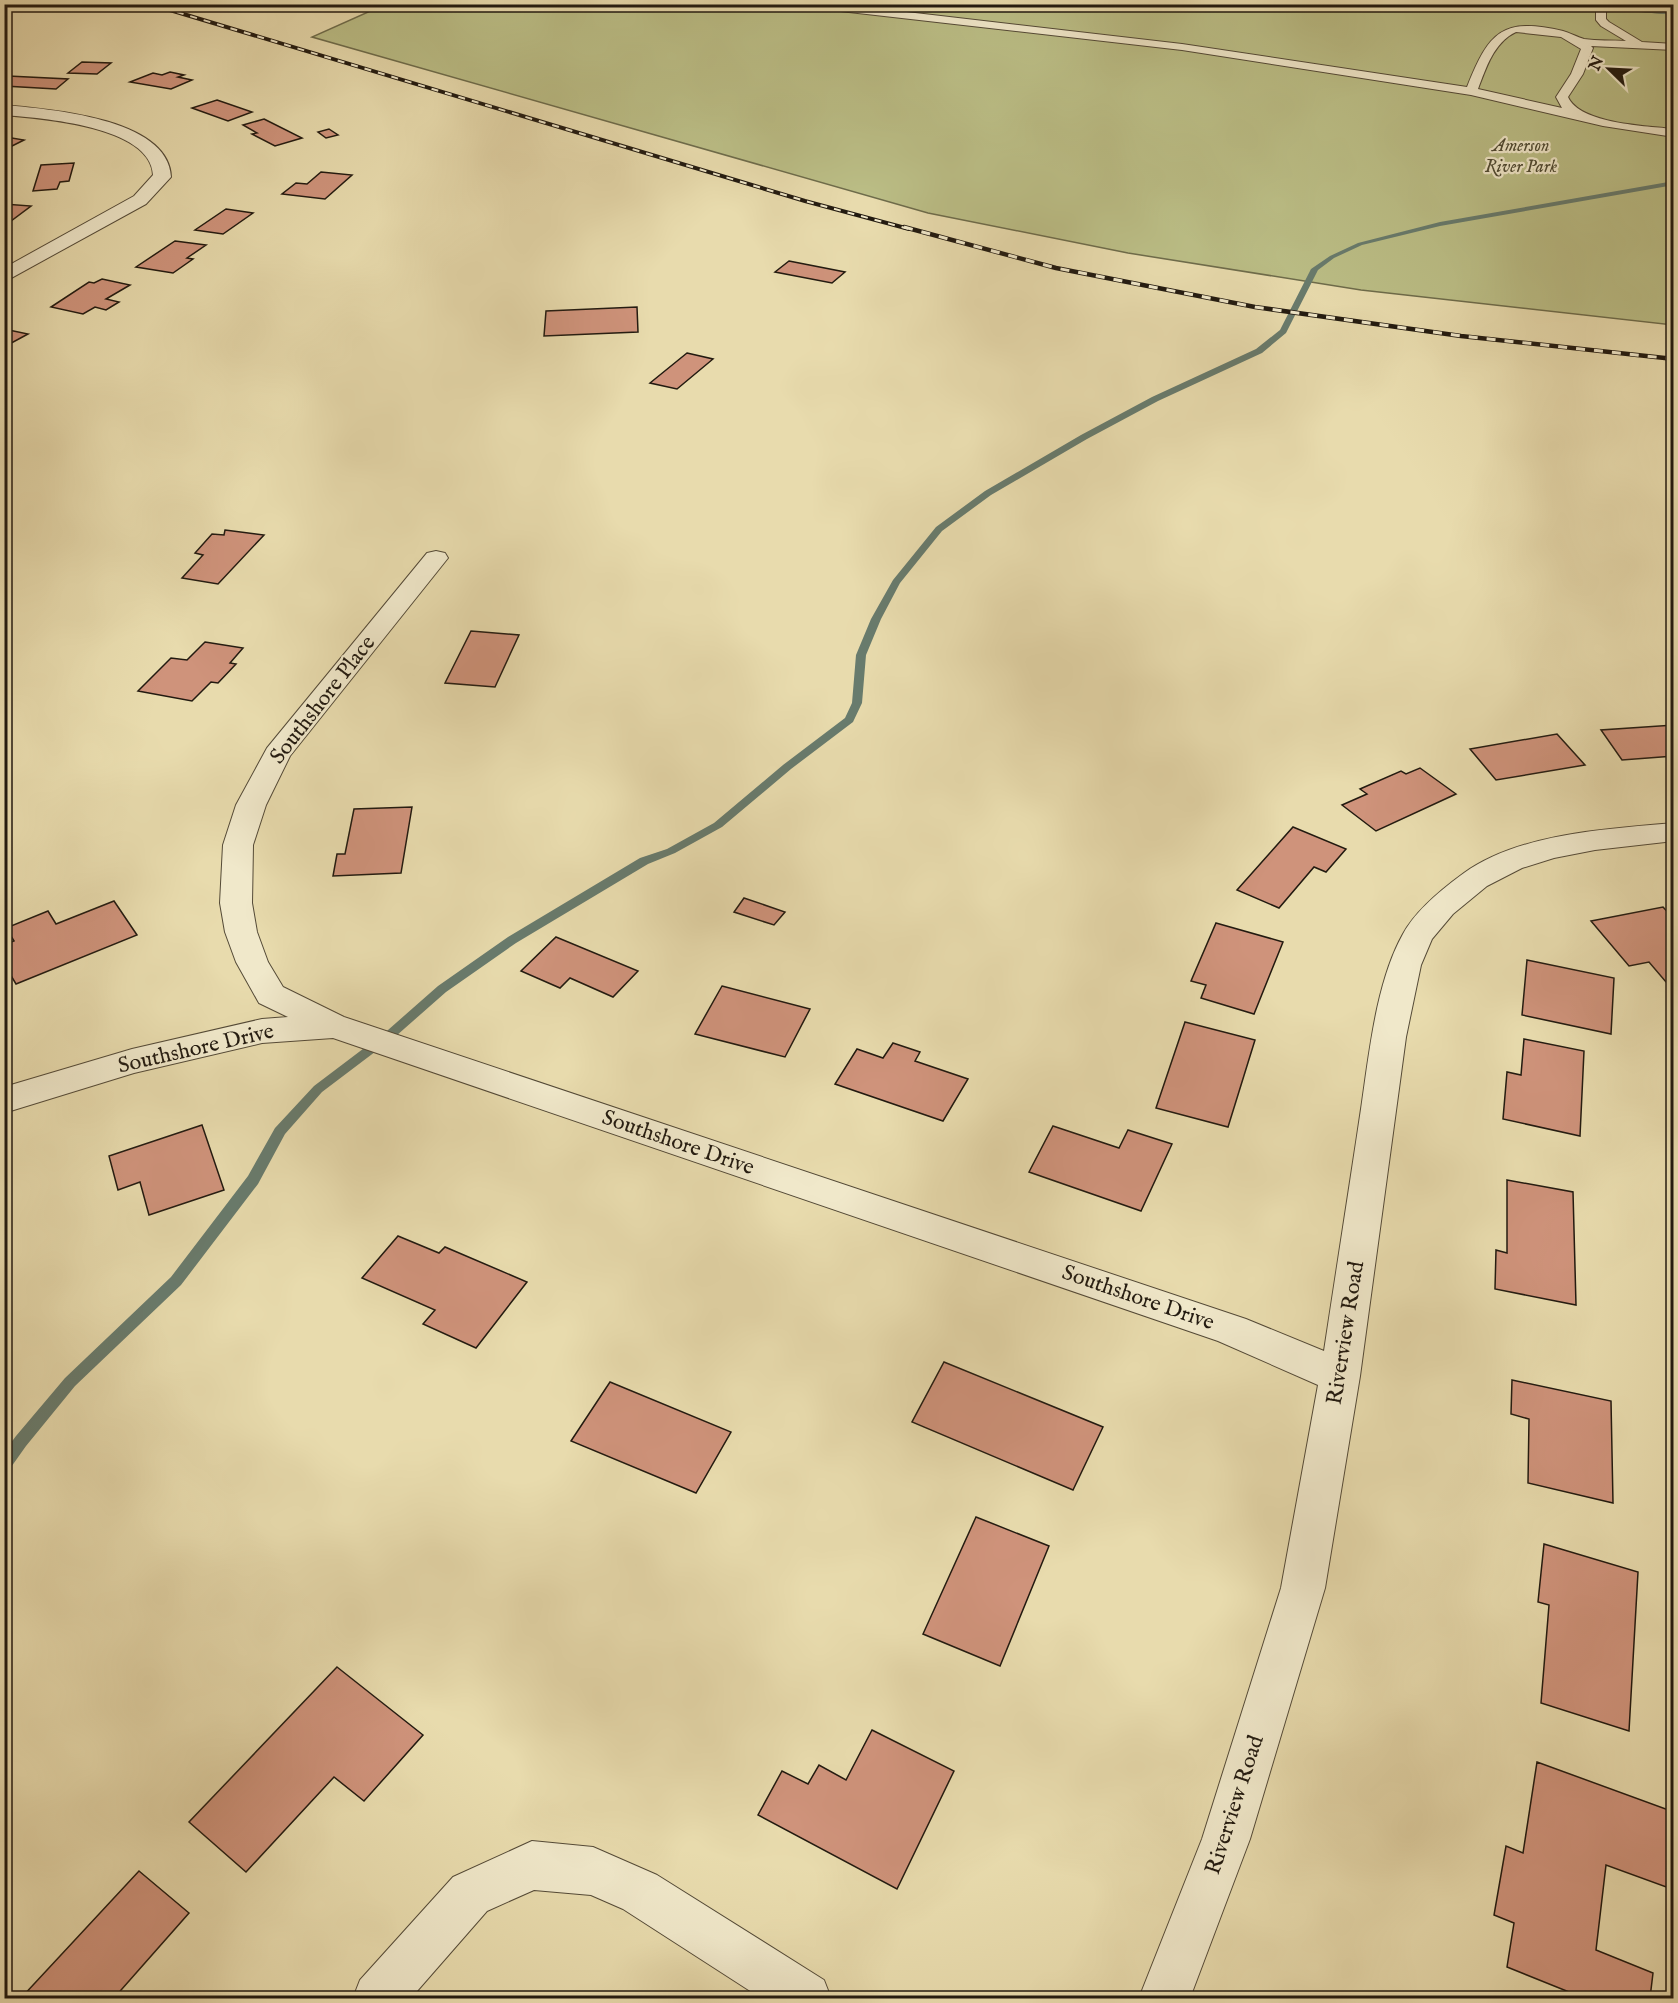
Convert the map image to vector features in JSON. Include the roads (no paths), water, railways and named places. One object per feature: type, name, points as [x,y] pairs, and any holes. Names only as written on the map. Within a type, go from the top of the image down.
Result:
[{"type":"street","points":[[4,110],[76,120],[134,138],[153,152],[160,163],[162,177],[140,200],[4,276]]},
{"type":"street","name":"Southshore Place","points":[[334,1026],[271,995],[252,962],[241,932],[236,903],[238,845],[250,805],[276,754],[436,558]]},
{"type":"street","name":"Riverview Road","points":[[1165,1998],[1226,1839],[1303,1588],[1340,1376],[1389,1037],[1405,964],[1418,935],[1442,907],[1476,879],[1511,861],[1549,849],[1595,840],[1674,832]]},
{"type":"street","name":"Southshore Drive","points":[[4,1100],[132,1061],[252,1034],[334,1026],[1232,1330],[1340,1376]]},
{"type":"street","points":[[378,1998],[470,1894],[532,1865],[593,1871],[640,1892],[806,1998]]},
{"type":"lane","points":[[805,4],[1172,45],[1471,91],[1611,123],[1674,133]]},
{"type":"lane","points":[[1602,8],[1601,20],[1605,24],[1642,45]]},
{"type":"lane","points":[[1471,91],[1486,55],[1506,32],[1513,29],[1550,32],[1569,36],[1582,42],[1674,47]]},
{"type":"lane","points":[[1581,116],[1567,108],[1563,97],[1577,74],[1585,54],[1587,48],[1582,42]]},
{"type":"waterway","points":[[4,1465],[70,1382],[176,1281],[253,1180],[280,1131],[318,1089],[392,1033],[442,989],[512,940],[644,861],[671,851],[718,825],[787,767],[849,720],[857,703],[861,655],[876,619],[896,582],[939,529],[988,493],[1084,437],[1155,399],[1259,351],[1283,331],[1315,269],[1332,257],[1360,244],[1440,224],[1674,183]]},
{"type":"railway","points":[[150,4],[805,201],[909,229]]},
{"type":"railway","points":[[904,227],[1056,268],[1255,307],[1461,336],[1674,359]]},
{"type":"park label","name":"Amerson River Park","points":[[1521,156]]}]
